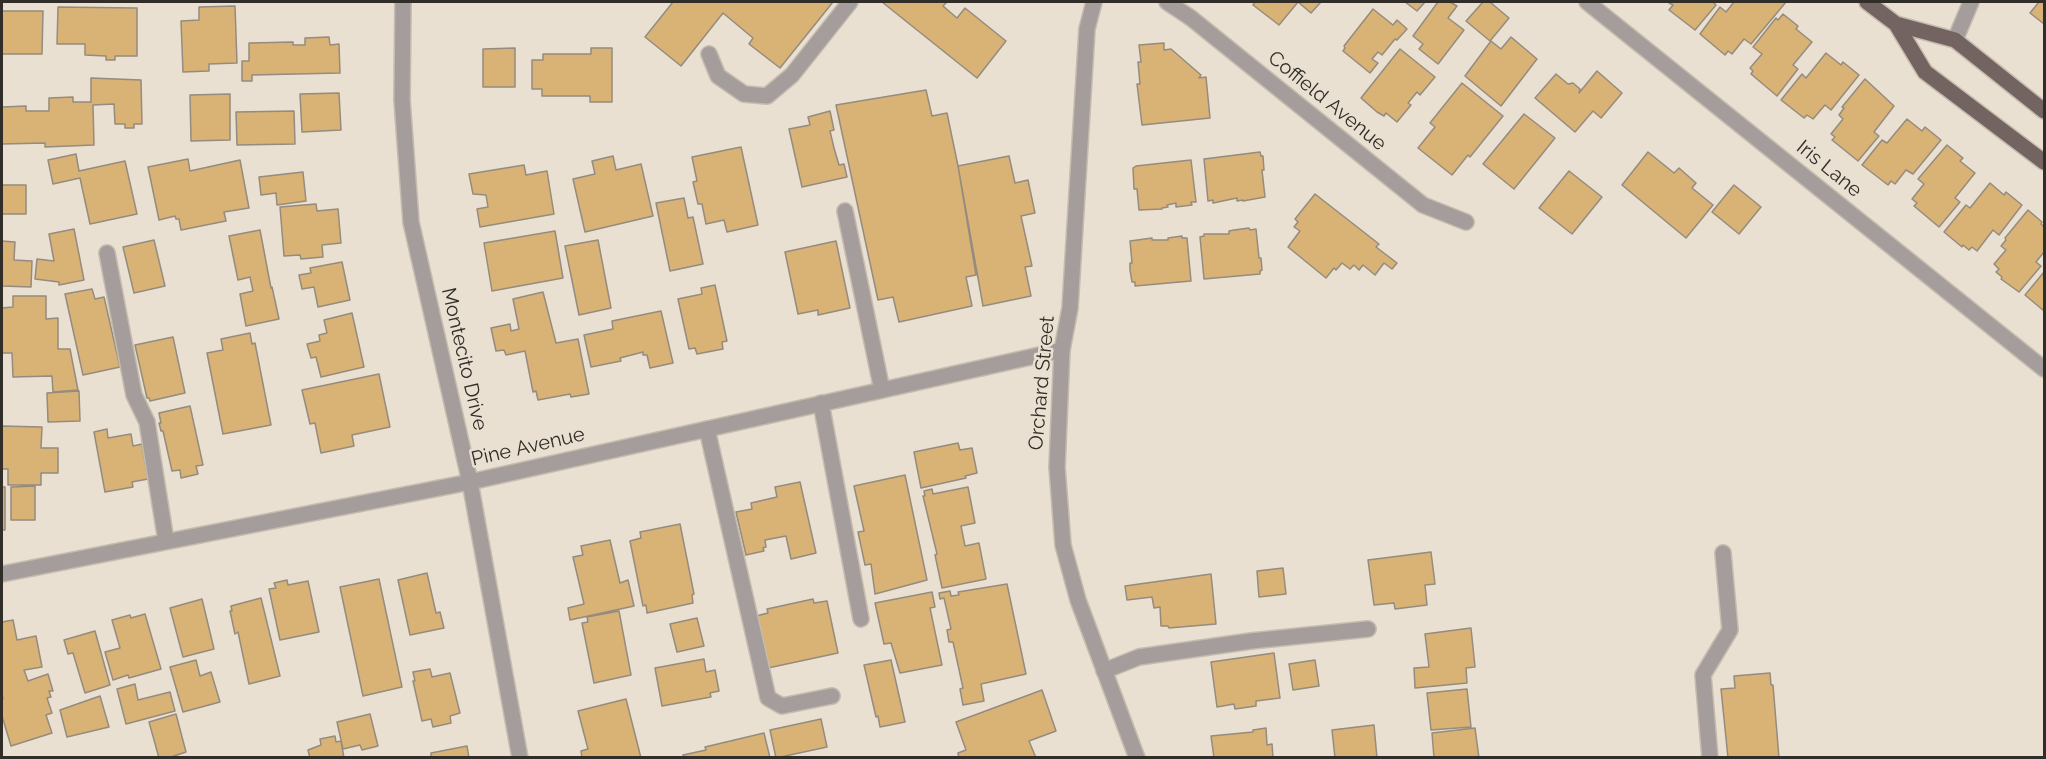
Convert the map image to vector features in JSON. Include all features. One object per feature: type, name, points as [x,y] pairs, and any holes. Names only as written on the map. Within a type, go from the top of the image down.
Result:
[{"type":"main road","points":[[1867,2],[1896,24],[1925,72],[2044,162]]},
{"type":"main road","points":[[1896,24],[1955,40],[2044,111]]},
{"type":"street","name":"Montecito Drive","points":[[403,2],[402,100],[411,222],[470,482],[520,758]]},
{"type":"street","points":[[709,54],[718,76],[744,94],[767,96],[792,75],[850,2]]},
{"type":"street","name":"Orchard Street","points":[[1094,2],[1087,29],[1070,308],[1062,350],[1057,467],[1064,545],[1078,600],[1137,758]]},
{"type":"street","name":"Coffield Avenue","points":[[1167,2],[1191,18],[1423,205],[1466,222]]},
{"type":"street","name":"Iris Lane","points":[[1587,2],[2044,369]]},
{"type":"street","points":[[1955,40],[1971,2]]},
{"type":"street","points":[[845,211],[882,390]]},
{"type":"street","points":[[107,253],[134,395],[147,422],[166,541]]},
{"type":"street","name":"Pine Avenue","points":[[2,574],[470,482],[1062,350]]},
{"type":"street","points":[[821,403],[861,619]]},
{"type":"street","points":[[707,429],[768,698],[782,706],[832,696]]},
{"type":"street","points":[[1710,758],[1703,675],[1730,630],[1723,553]]},
{"type":"street","points":[[1104,671],[1139,657],[1251,641],[1368,629]]},
{"type":"building","points":[[673,2],[833,2],[780,68],[749,44],[753,38],[723,13],[681,66],[645,37]]},
{"type":"building","points":[[882,2],[947,2],[943,6],[957,18],[965,8],[1006,41],[977,78]]},
{"type":"building","points":[[1255,2],[1298,2],[1279,25],[1253,5]]},
{"type":"building","points":[[1298,2],[1321,2],[1311,13]]},
{"type":"building","points":[[1405,2],[1425,2],[1417,11]]},
{"type":"building","points":[[1438,2],[1450,2],[1457,6],[1448,18],[1464,30],[1438,64],[1419,49],[1423,44],[1413,36]]},
{"type":"building","points":[[1483,2],[1490,2],[1509,18],[1490,41],[1466,21]]},
{"type":"building","points":[[1670,2],[1715,2],[1716,5],[1695,30],[1669,10],[1673,5]]},
{"type":"building","points":[[1734,2],[1786,2],[1751,44],[1744,39],[1732,54],[1728,51],[1725,55],[1700,34],[1720,7],[1726,12]]},
{"type":"building","points":[[2039,2],[2044,2],[2044,24],[2030,13]]},
{"type":"building","points":[[235,6],[237,63],[209,64],[209,71],[183,72],[181,21],[199,20],[199,7]]},
{"type":"building","points":[[58,7],[137,8],[137,56],[115,56],[115,60],[106,60],[106,56],[85,55],[85,44],[57,44]]},
{"type":"building","points":[[1373,9],[1393,25],[1397,20],[1407,29],[1382,55],[1378,52],[1372,59],[1378,63],[1370,73],[1343,51],[1344,46]]},
{"type":"building","points":[[2,11],[43,11],[42,54],[2,54]]},
{"type":"building","points":[[1783,14],[1812,42],[1793,65],[1798,69],[1777,96],[1751,74],[1753,71],[1750,68],[1762,54],[1753,47],[1776,18],[1778,20]]},
{"type":"building","points":[[329,37],[330,45],[339,44],[340,73],[252,75],[252,81],[242,81],[242,61],[249,61],[249,43],[293,42],[293,45],[305,45],[305,38]]},
{"type":"building","points":[[1511,37],[1537,59],[1501,106],[1465,76],[1491,41],[1501,49]]},
{"type":"building","points":[[1164,43],[1164,50],[1171,49],[1201,75],[1199,78],[1206,77],[1210,118],[1142,125],[1137,84],[1140,84],[1139,45]]},
{"type":"building","points":[[515,48],[515,87],[483,87],[483,49]]},
{"type":"building","points":[[591,48],[612,48],[612,102],[590,102],[590,96],[542,96],[542,89],[532,89],[532,60],[543,60],[543,54],[591,54]]},
{"type":"building","points":[[1400,49],[1435,77],[1420,95],[1417,92],[1408,103],[1411,105],[1397,122],[1386,113],[1384,116],[1377,112],[1361,98]]},
{"type":"building","points":[[1826,53],[1841,65],[1843,62],[1859,75],[1831,110],[1825,105],[1813,119],[1807,115],[1804,118],[1781,100],[1802,74],[1806,78]]},
{"type":"building","points":[[1597,71],[1622,93],[1601,118],[1593,111],[1575,132],[1535,98],[1556,74],[1568,84],[1573,83],[1580,89],[1579,93]]},
{"type":"building","points":[[91,78],[141,80],[142,124],[134,124],[134,128],[125,128],[125,124],[115,124],[114,104],[93,105],[94,145],[45,147],[45,143],[2,144],[2,107],[26,106],[26,111],[49,111],[49,98],[73,97],[73,102],[91,102]]},
{"type":"building","points":[[1865,79],[1894,106],[1874,132],[1879,136],[1858,161],[1832,140],[1835,137],[1831,134],[1843,119],[1839,115],[1844,108],[1842,107]]},
{"type":"building","points":[[1462,83],[1503,116],[1470,157],[1468,155],[1452,175],[1418,148],[1435,127],[1430,123]]},
{"type":"building","points":[[926,90],[932,116],[947,113],[976,275],[966,277],[972,306],[899,322],[893,297],[878,300],[836,105]]},
{"type":"building","points":[[339,93],[341,130],[302,132],[300,94]]},
{"type":"building","points":[[230,94],[230,140],[191,141],[190,95]]},
{"type":"building","points":[[294,111],[295,144],[237,145],[236,112]]},
{"type":"building","points":[[830,111],[834,130],[830,131],[834,148],[839,165],[844,164],[847,177],[802,187],[789,129],[810,125],[808,117]]},
{"type":"building","points":[[1524,114],[1555,138],[1514,189],[1483,164]]},
{"type":"building","points":[[1907,119],[1922,131],[1925,127],[1941,140],[1913,174],[1906,170],[1895,184],[1891,181],[1888,185],[1862,165],[1882,140],[1887,143]]},
{"type":"building","points":[[1947,145],[1963,158],[1960,161],[1975,173],[1955,198],[1960,202],[1939,227],[1914,206],[1917,203],[1912,199],[1924,184],[1918,179]]},
{"type":"building","points":[[741,147],[758,225],[727,232],[724,220],[706,224],[702,204],[698,204],[693,182],[697,181],[692,157]]},
{"type":"building","points":[[1260,152],[1263,156],[1265,197],[1243,201],[1237,201],[1237,198],[1213,203],[1213,200],[1208,201],[1204,159]]},
{"type":"building","points":[[1648,152],[1674,173],[1679,168],[1696,183],[1692,188],[1713,205],[1686,238],[1622,185]]},
{"type":"building","points":[[76,154],[79,171],[125,161],[137,214],[90,224],[80,178],[53,184],[48,160]]},
{"type":"building","points":[[613,156],[616,170],[641,164],[653,216],[585,232],[573,179],[595,174],[592,161]]},
{"type":"building","points":[[1009,156],[1015,183],[1028,180],[1035,213],[1021,216],[1032,266],[1025,267],[1031,296],[983,306],[958,166]]},
{"type":"building","points":[[188,159],[190,171],[240,160],[249,208],[224,212],[226,221],[181,230],[179,219],[175,216],[159,220],[148,167]]},
{"type":"building","points":[[1191,160],[1196,202],[1191,202],[1192,205],[1176,207],[1176,203],[1162,209],[1139,210],[1137,189],[1134,189],[1133,168]]},
{"type":"building","points":[[524,165],[526,175],[547,171],[554,214],[480,227],[477,209],[488,207],[486,195],[473,194],[469,174]]},
{"type":"building","points":[[1569,171],[1602,197],[1572,234],[1539,208]]},
{"type":"building","points":[[303,172],[306,201],[277,205],[276,193],[261,195],[259,177]]},
{"type":"building","points":[[1990,183],[2004,195],[2006,192],[2022,205],[1999,235],[1993,230],[1977,251],[1972,247],[1969,250],[1944,232],[1966,205],[1970,208]]},
{"type":"building","points":[[2,185],[26,185],[26,214],[2,214]]},
{"type":"building","points":[[1734,185],[1761,207],[1739,234],[1712,212]]},
{"type":"building","points":[[1315,194],[1379,244],[1376,247],[1397,263],[1392,269],[1384,263],[1375,275],[1363,265],[1359,270],[1354,265],[1350,269],[1342,263],[1336,270],[1334,268],[1326,278],[1288,247],[1300,231],[1294,227],[1298,222],[1295,219]]},
{"type":"building","points":[[684,198],[688,218],[693,217],[703,264],[670,271],[656,203]]},
{"type":"building","points":[[316,204],[317,211],[338,209],[341,243],[322,245],[323,257],[301,259],[300,255],[284,256],[280,207]]},
{"type":"building","points":[[2028,210],[2042,222],[2044,227],[2044,252],[2036,262],[2041,266],[2019,292],[2001,279],[2002,277],[1996,272],[1999,269],[1994,264],[2006,250],[2001,246],[2005,238]]},
{"type":"building","points":[[1249,228],[1250,230],[1256,229],[1259,258],[1261,258],[1260,274],[1204,279],[1200,237],[1204,234],[1229,234],[1229,231]]},
{"type":"building","points":[[74,229],[84,280],[59,285],[59,282],[35,279],[37,259],[54,261],[49,234]]},
{"type":"building","points":[[260,230],[279,319],[246,326],[240,294],[253,291],[250,277],[238,280],[229,236]]},
{"type":"building","points":[[555,231],[563,278],[492,291],[484,243]]},
{"type":"building","points":[[1182,236],[1182,238],[1187,238],[1191,281],[1135,286],[1130,270],[1130,263],[1132,263],[1130,241],[1152,238],[1152,240],[1168,240],[1168,238]]},
{"type":"building","points":[[154,240],[165,286],[134,293],[123,247]]},
{"type":"building","points":[[598,240],[611,308],[579,315],[565,246]]},
{"type":"building","points":[[2,241],[15,242],[14,260],[32,261],[31,287],[2,286]]},
{"type":"building","points":[[836,241],[850,308],[818,315],[818,310],[798,314],[785,252]]},
{"type":"building","points":[[342,262],[350,300],[318,307],[314,287],[302,289],[299,275],[311,273],[310,268]]},
{"type":"building","points":[[2044,272],[2044,311],[2025,295]]},
{"type":"building","points":[[715,285],[727,341],[722,342],[723,349],[697,354],[695,348],[689,349],[678,299],[702,294],[701,288]]},
{"type":"building","points":[[92,289],[95,299],[104,297],[120,367],[83,375],[65,294]]},
{"type":"building","points":[[543,292],[556,343],[578,339],[589,394],[571,397],[570,394],[538,400],[536,391],[533,392],[525,351],[506,355],[504,350],[496,351],[491,328],[510,324],[511,331],[519,329],[513,299]]},
{"type":"building","points":[[13,296],[46,296],[46,319],[58,318],[58,349],[70,349],[78,390],[53,392],[52,376],[13,377],[12,353],[2,353],[2,308],[13,307]]},
{"type":"building","points":[[661,311],[673,363],[650,368],[647,355],[643,355],[643,352],[620,358],[621,361],[591,367],[584,335],[613,329],[612,321]]},
{"type":"building","points":[[352,313],[364,367],[321,377],[316,357],[311,358],[307,344],[320,341],[319,335],[327,333],[324,320]]},
{"type":"building","points":[[250,333],[252,344],[255,343],[271,425],[223,434],[207,353],[223,350],[221,339]]},
{"type":"building","points":[[173,337],[185,393],[150,401],[147,398],[135,345]]},
{"type":"building","points":[[379,374],[390,427],[352,435],[354,446],[321,453],[315,423],[310,424],[302,390]]},
{"type":"building","points":[[79,391],[80,421],[48,422],[47,393]]},
{"type":"building","points":[[190,406],[203,465],[196,466],[198,474],[181,478],[180,470],[172,471],[159,423],[161,423],[159,413]]},
{"type":"building","points":[[2,426],[42,427],[41,448],[58,448],[58,473],[41,473],[41,485],[8,485],[8,469],[2,469]]},
{"type":"building","points":[[107,429],[108,438],[131,434],[133,446],[142,444],[148,479],[132,482],[133,487],[105,492],[94,432]]},
{"type":"building","points":[[958,443],[960,450],[972,448],[977,473],[965,476],[966,478],[921,488],[914,452]]},
{"type":"building","points":[[905,475],[927,580],[875,594],[871,564],[865,565],[858,532],[864,531],[854,486]]},
{"type":"building","points":[[800,482],[816,553],[791,559],[786,536],[765,540],[764,551],[746,555],[736,512],[752,509],[751,503],[777,497],[775,487]]},
{"type":"building","points":[[35,486],[35,520],[11,520],[11,487]]},
{"type":"building","points":[[2,487],[5,487],[5,530],[2,530]]},
{"type":"building","points":[[968,487],[975,523],[961,526],[965,546],[979,543],[986,579],[942,588],[935,555],[937,554],[923,496],[925,496],[924,491],[932,489],[933,494]]},
{"type":"building","points":[[680,524],[694,594],[692,595],[693,603],[647,613],[646,605],[643,606],[630,541],[641,538],[640,532]]},
{"type":"building","points":[[610,540],[620,583],[628,580],[634,606],[570,620],[568,608],[584,604],[573,557],[583,555],[581,546]]},
{"type":"building","points":[[1431,552],[1435,584],[1425,585],[1427,605],[1395,609],[1394,603],[1374,605],[1368,560]]},
{"type":"building","points":[[1283,568],[1286,594],[1259,597],[1257,571]]},
{"type":"building","points":[[427,573],[436,613],[440,612],[444,628],[410,635],[398,580]]},
{"type":"building","points":[[1211,574],[1216,624],[1169,628],[1161,626],[1160,607],[1154,608],[1152,597],[1127,600],[1125,586]]},
{"type":"building","points":[[379,579],[402,687],[363,696],[340,587]]},
{"type":"building","points":[[287,580],[288,585],[308,581],[319,632],[280,640],[269,589],[276,588],[274,583]]},
{"type":"building","points":[[1007,584],[1026,674],[981,684],[984,701],[963,705],[960,689],[963,688],[953,642],[949,642],[947,630],[951,629],[944,598],[940,599],[939,593],[950,591],[951,596],[959,595],[958,592]]},
{"type":"building","points":[[932,592],[935,607],[930,608],[942,665],[900,673],[891,643],[884,644],[875,603]]},
{"type":"building","points":[[261,598],[280,676],[249,684],[238,632],[235,634],[230,611],[232,611],[231,606]]},
{"type":"building","points":[[202,599],[214,649],[183,657],[170,608]]},
{"type":"building","points":[[813,599],[814,603],[827,601],[838,653],[768,668],[756,616],[768,613],[767,609]]},
{"type":"building","points":[[619,611],[631,675],[594,683],[582,623],[588,622],[587,617]]},
{"type":"building","points":[[145,614],[161,669],[113,680],[105,652],[120,648],[112,620]]},
{"type":"building","points":[[697,618],[704,646],[677,652],[670,624]]},
{"type":"building","points":[[13,620],[17,640],[36,636],[42,667],[24,670],[28,681],[48,674],[53,691],[49,691],[51,697],[47,698],[52,713],[46,715],[52,733],[11,746],[2,716],[2,622]]},
{"type":"building","points":[[1471,628],[1475,667],[1466,668],[1467,683],[1415,688],[1414,668],[1429,667],[1425,634]]},
{"type":"building","points":[[95,631],[110,685],[85,693],[73,653],[68,654],[64,640]]},
{"type":"building","points":[[1274,653],[1280,698],[1256,701],[1256,706],[1235,709],[1234,704],[1217,707],[1211,662]]},
{"type":"building","points":[[704,659],[706,672],[715,670],[719,691],[710,693],[711,697],[662,706],[655,668]]},
{"type":"building","points":[[196,660],[200,676],[211,672],[220,702],[183,712],[170,667]]},
{"type":"building","points":[[891,660],[905,722],[880,727],[864,665]]},
{"type":"building","points":[[1315,660],[1319,686],[1293,690],[1289,664]]},
{"type":"building","points":[[430,669],[432,677],[450,673],[460,713],[450,716],[451,723],[433,727],[431,719],[422,721],[413,681],[415,681],[413,672]]},
{"type":"building","points":[[1770,673],[1779,758],[1728,758],[1721,689],[1735,688],[1734,676]]},
{"type":"building","points":[[135,684],[138,700],[170,692],[175,711],[126,724],[117,689]]},
{"type":"building","points":[[1467,689],[1471,727],[1431,730],[1427,693]]},
{"type":"building","points":[[1042,690],[1056,731],[1029,741],[1036,758],[959,758],[958,753],[966,750],[956,722]]},
{"type":"building","points":[[100,696],[109,727],[67,737],[60,710]]},
{"type":"building","points":[[626,699],[641,758],[582,758],[581,751],[588,749],[578,711]]},
{"type":"building","points":[[176,714],[186,752],[168,758],[159,758],[149,722]]},
{"type":"building","points":[[370,714],[378,746],[362,750],[360,745],[343,749],[337,722]]},
{"type":"building","points":[[821,719],[827,747],[776,758],[770,730]]},
{"type":"building","points":[[1374,725],[1377,758],[1335,758],[1332,730]]},
{"type":"building","points":[[1266,728],[1267,745],[1272,744],[1273,758],[1214,758],[1211,736],[1253,732],[1253,730]]},
{"type":"building","points":[[1475,728],[1479,758],[1434,758],[1432,733]]},
{"type":"building","points":[[764,733],[770,758],[683,758],[683,755],[706,750],[705,747]]},
{"type":"building","points":[[335,736],[336,742],[341,741],[344,758],[310,758],[308,750],[321,745],[320,739]]},
{"type":"building","points":[[467,746],[469,758],[431,758],[431,753]]}]
